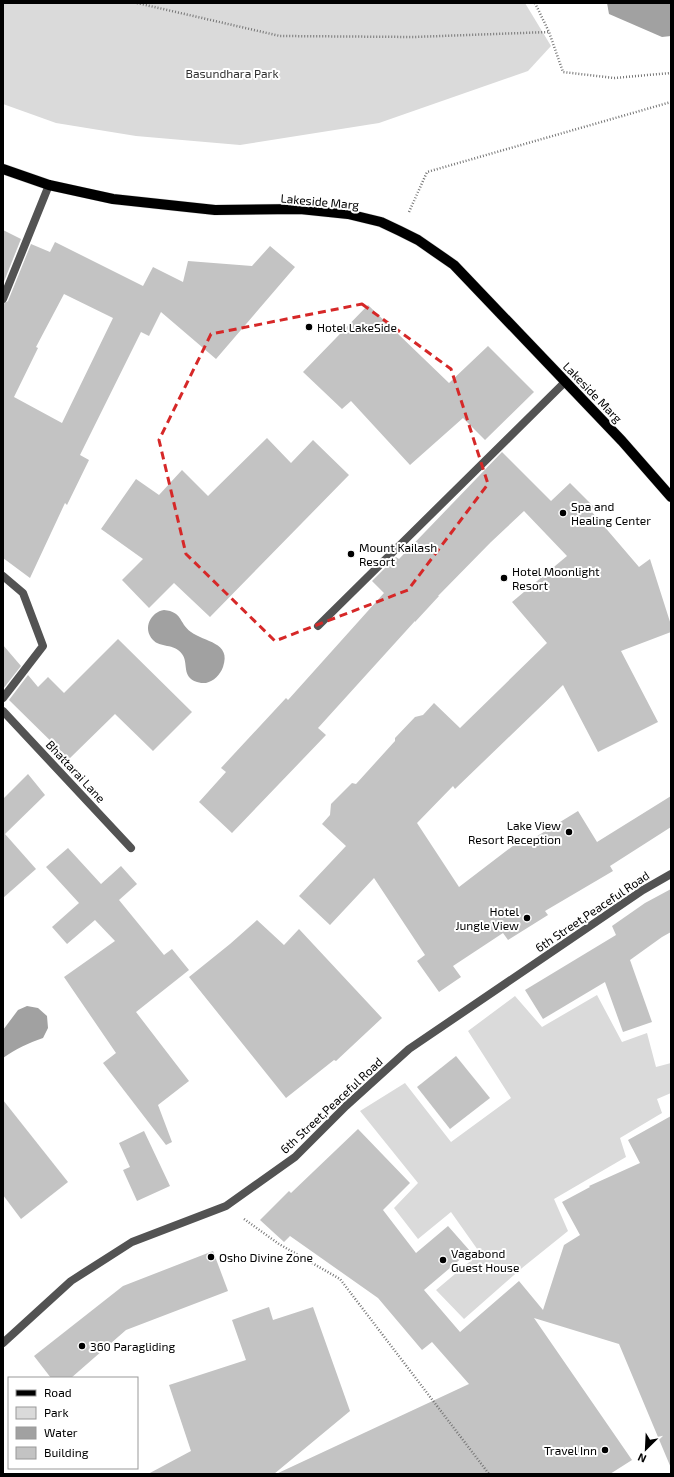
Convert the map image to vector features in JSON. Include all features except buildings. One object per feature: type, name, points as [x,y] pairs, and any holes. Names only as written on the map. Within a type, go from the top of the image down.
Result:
[{"type":"main road","name":"Lakeside Marg","points":[[3,169],[49,185],[113,199],[215,210],[300,209],[348,214],[381,222],[400,231],[418,240],[454,265],[622,441],[671,497]]},
{"type":"street","points":[[3,299],[49,185]]},
{"type":"street","points":[[318,626],[565,382]]},
{"type":"street","points":[[3,576],[23,593],[43,646],[3,698]]},
{"type":"street","name":"Bhattarai Lane","points":[[3,711],[131,848]]},
{"type":"street","name":"6th Street,Peaceful Road","points":[[3,1343],[71,1281],[132,1242],[226,1206],[295,1157],[346,1106],[409,1049],[642,890],[671,874]]},
{"type":"path","points":[[137,3],[280,36],[414,37],[549,32]]},
{"type":"path","points":[[534,3],[549,32],[563,72],[614,78],[671,73]]},
{"type":"path","points":[[400,231],[427,172],[671,102]]},
{"type":"path","points":[[226,1206],[279,1244],[340,1279],[489,1474]]},
{"type":"highlighted area","points":[[362,304],[451,369],[488,484],[408,590],[275,641],[186,554],[159,440],[211,334]]},
{"type":"green space","name":"Basundhara Park","points":[[3,3],[525,3],[551,46],[528,71],[379,123],[240,145],[136,136],[56,123],[3,104]]},
{"type":"green space","points":[[597,995],[622,1042],[647,1033],[656,1067],[671,1063],[671,1093],[657,1099],[662,1113],[620,1138],[626,1157],[554,1199],[568,1231],[522,1268],[464,1319],[436,1290],[480,1253],[451,1212],[418,1239],[394,1208],[418,1183],[360,1111],[405,1083],[451,1142],[511,1098],[468,1031],[515,996],[542,1027]]},
{"type":"water","points":[[607,3],[671,3],[671,36],[662,37],[609,14]]},
{"type":"water","points":[[164,610],[170,611],[177,615],[191,632],[215,644],[224,652],[225,659],[222,670],[214,679],[206,683],[199,683],[192,680],[187,673],[182,654],[175,648],[159,644],[153,640],[148,631],[148,626],[155,614]]},
{"type":"water","points":[[27,1006],[38,1008],[47,1016],[48,1028],[43,1038],[22,1046],[3,1058],[3,1030],[18,1010]]},
{"type":"place","name":"Hotel LakeSide","points":[[309,327]]},
{"type":"place","name":"Spa and Healing Center","points":[[563,513]]},
{"type":"place","name":"Mount Kailash Resort","points":[[351,554]]},
{"type":"place","name":"Hotel Moonlight Resort","points":[[504,578]]},
{"type":"place","name":"Lake View Resort Reception","points":[[569,832]]},
{"type":"place","name":"Hotel Jungle View","points":[[527,918]]},
{"type":"place","name":"Osho Divine Zone","points":[[211,1257]]},
{"type":"place","name":"Vagabond Guest House","points":[[443,1260]]},
{"type":"place","name":"360 Paragliding","points":[[82,1346]]},
{"type":"place","name":"Travel Inn","points":[[605,1450]]}]
